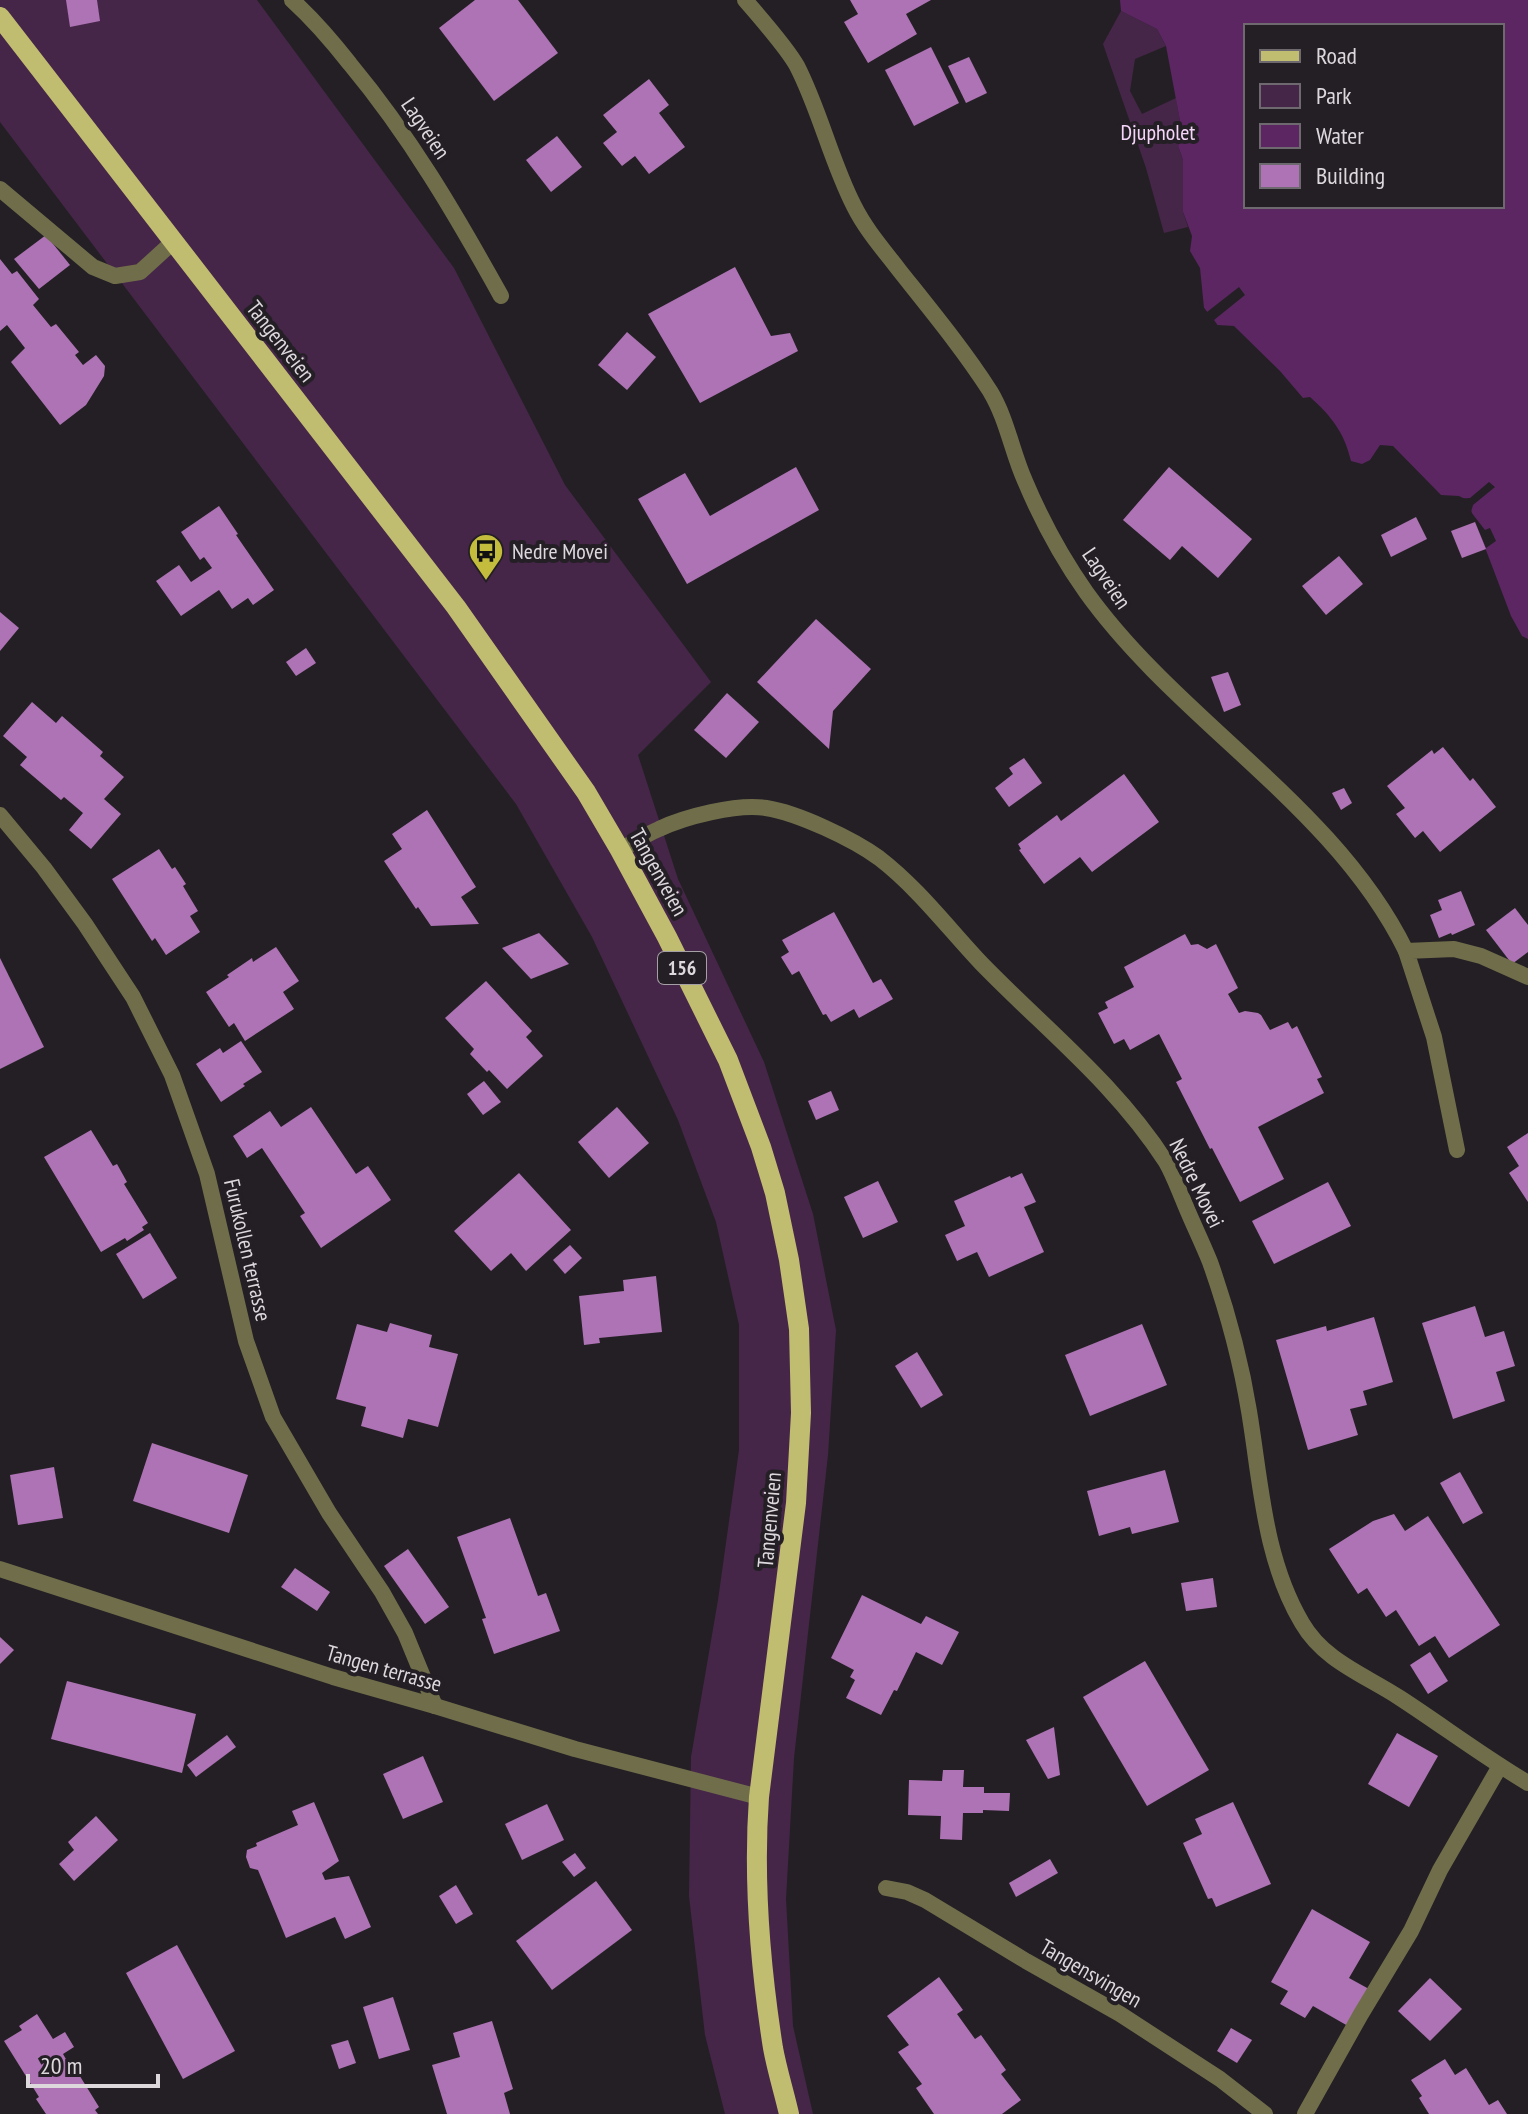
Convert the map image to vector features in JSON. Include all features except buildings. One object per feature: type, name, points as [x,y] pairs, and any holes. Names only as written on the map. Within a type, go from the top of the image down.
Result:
[{"type":"main road","name":"Tangenveien","points":[[0,17],[456,607],[586,792],[667,937],[728,1060],[761,1147],[775,1193],[799,1329],[801,1399],[796,1503],[759,1797],[756,1879],[774,2051],[789,2114]]},
{"type":"street","name":"Lagveien","points":[[292,0],[314,20],[380,99],[421,158],[501,296]]},
{"type":"street","name":"Lagveien","points":[[745,0],[796,63],[863,225],[937,318],[990,392],[1045,524],[1085,589],[1111,624],[1221,737],[1311,820],[1380,904],[1406,951],[1434,1037],[1457,1150]]},
{"type":"street","points":[[0,189],[93,267],[115,276],[140,272],[173,242]]},
{"type":"street","name":"Nedre Movei","points":[[620,850],[661,827],[726,809],[764,807],[806,820],[879,859],[921,896],[982,964],[1094,1072],[1139,1123],[1168,1166],[1210,1263],[1248,1406],[1274,1561],[1285,1592],[1304,1627],[1329,1655],[1528,1783]]},
{"type":"street","name":"Furukollen terrasse","points":[[0,815],[85,924],[133,997],[172,1075],[207,1174],[246,1341],[273,1417],[405,1633],[435,1706]]},
{"type":"street","points":[[1406,951],[1454,949],[1481,956],[1528,977]]},
{"type":"street","name":"Tangen terrasse","points":[[0,1569],[333,1677],[575,1749],[759,1797]]},
{"type":"street","points":[[1305,2114],[1411,1931],[1440,1870],[1500,1766]]},
{"type":"street","name":"Tangensvingen","points":[[886,1888],[925,1900],[1120,2014],[1220,2079],[1265,2114]]},
{"type":"green space","points":[[0,0],[257,0],[454,268],[565,485],[711,682],[638,755],[678,879],[764,1062],[813,1214],[836,1330],[828,1455],[794,1758],[786,1899],[793,2026],[813,2114],[725,2114],[705,2035],[689,1896],[691,1757],[718,1600],[739,1450],[739,1325],[716,1222],[678,1120],[592,937],[516,804],[0,122]]},
{"type":"green space","name":"Djupholet","points":[[1121,11],[1157,29],[1166,46],[1135,59],[1130,91],[1142,114],[1176,98],[1183,138],[1178,146],[1183,160],[1183,212],[1188,227],[1164,233],[1146,168],[1103,44]]},
{"type":"water","points":[[1120,0],[1528,0],[1528,639],[1522,636],[1511,616],[1467,500],[1459,496],[1441,495],[1393,446],[1380,445],[1370,460],[1362,464],[1351,461],[1341,433],[1325,411],[1310,397],[1303,398],[1234,326],[1217,325],[1204,308],[1200,268],[1190,251],[1192,236],[1183,212],[1183,160],[1178,146],[1183,137],[1166,46],[1157,29],[1121,11]]},
{"type":"pier","points":[[1239,287],[1245,295],[1214,320],[1221,330],[1215,328],[1201,310],[1199,301],[1207,312]]},
{"type":"pier","points":[[1489,482],[1495,487],[1473,505],[1471,512],[1485,530],[1490,528],[1496,541],[1486,548],[1475,522],[1471,523],[1464,502],[1449,499],[1470,498]]},
{"type":"place","name":"Nedre Movei","points":[[486,582]]}]
